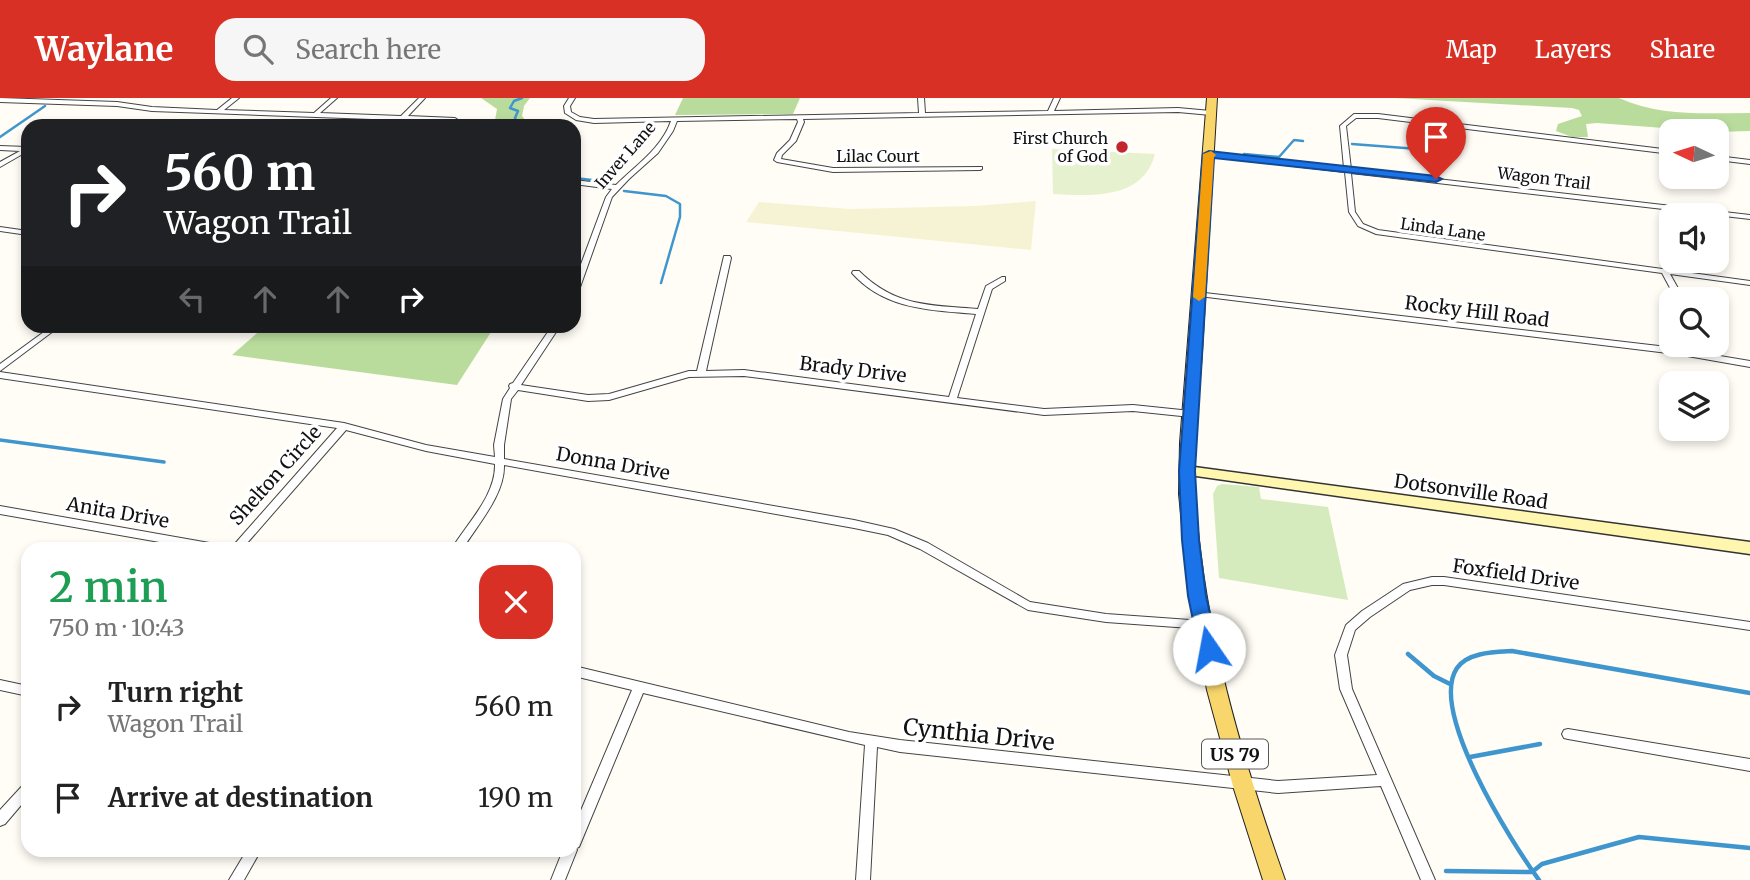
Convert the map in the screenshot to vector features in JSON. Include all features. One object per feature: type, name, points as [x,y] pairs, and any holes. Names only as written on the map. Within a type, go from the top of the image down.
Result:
[{"type":"main road","name":"US 79","points":[[1212,98],[1187,471],[1191,540],[1204,625],[1243,784],[1274,880]]},
{"type":"main road","name":"Dotsonville Road","points":[[1187,471],[1750,548]]},
{"type":"street","points":[[74,103],[81,98]]},
{"type":"street","points":[[219,111],[236,98]]},
{"type":"street","points":[[315,115],[334,98]]},
{"type":"street","points":[[402,118],[422,98]]},
{"type":"street","points":[[572,98],[567,110],[572,116],[594,121],[1178,110],[1211,113]]},
{"type":"street","points":[[921,98],[922,115]]},
{"type":"street","points":[[1050,112],[1057,98]]},
{"type":"street","points":[[0,100],[428,119]]},
{"type":"street","name":"Linda Lane","points":[[1659,151],[1358,115],[1350,117],[1343,126],[1353,215],[1360,225],[1376,232],[1659,270]]},
{"type":"street","name":"Lilac Court","points":[[799,117],[801,122],[796,135],[777,160],[796,166],[840,170],[980,168]]},
{"type":"street","name":"Inver Lane","points":[[581,271],[606,204],[616,187],[655,152],[675,119]]},
{"type":"street","points":[[0,148],[21,149]]},
{"type":"street","points":[[0,165],[21,153]]},
{"type":"street","name":"Wagon Trail","points":[[1209,154],[1750,217]]},
{"type":"street","points":[[1729,159],[1750,162]]},
{"type":"street","points":[[581,183],[616,187]]},
{"type":"street","points":[[0,229],[21,232]]},
{"type":"street","points":[[701,373],[727,258]]},
{"type":"street","points":[[856,273],[873,290],[891,299],[981,312]]},
{"type":"street","name":"Linda Lane","points":[[1679,273],[1750,283]]},
{"type":"street","points":[[952,400],[989,288],[1002,279]]},
{"type":"street","name":"Rocky Hill Road","points":[[1199,294],[1659,351]]},
{"type":"street","points":[[0,368],[46,333]]},
{"type":"street","points":[[461,542],[495,491],[500,476],[504,412],[513,386],[551,333]]},
{"type":"street","name":"Rocky Hill Road","points":[[1711,357],[1750,364]]},
{"type":"street","name":"Brady Drive","points":[[513,386],[574,397],[610,397],[673,377],[701,373],[744,373],[1058,413],[1124,408],[1191,414]]},
{"type":"street","name":"Donna Drive","points":[[0,375],[344,426],[398,443],[890,532],[943,556],[1014,599],[1040,609],[1157,623],[1204,625]]},
{"type":"street","name":"Shelton Circle","points":[[239,542],[344,426]]},
{"type":"street","name":"Anita Drive","points":[[0,510],[186,542]]},
{"type":"street","name":"Foxfield Drive","points":[[1428,880],[1346,689],[1341,654],[1350,628],[1358,619],[1407,587],[1432,580],[1750,626]]},
{"type":"street","name":"Cynthia Drive","points":[[581,673],[871,742],[1243,784],[1279,786],[1386,780]]},
{"type":"street","points":[[0,685],[21,690]]},
{"type":"street","points":[[581,825],[640,686]]},
{"type":"street","points":[[1568,734],[1750,765]]},
{"type":"street","points":[[863,880],[871,742]]},
{"type":"street","points":[[0,820],[21,796]]},
{"type":"street","points":[[236,880],[251,857]]},
{"type":"street","points":[[558,880],[567,857]]},
{"type":"shaded area","points":[[1036,201],[1031,250],[746,222],[759,202],[850,209],[975,206]]},
{"type":"green space","points":[[481,98],[530,98],[524,106],[522,116],[524,119],[495,119],[497,109]]},
{"type":"green space","points":[[683,98],[800,98],[793,114],[675,115]]},
{"type":"green space","points":[[1395,98],[1619,98],[1667,111],[1750,113],[1750,131],[1729,132],[1729,119],[1659,119],[1659,128],[1586,124],[1588,137],[1572,137],[1556,131],[1558,124],[1582,116],[1579,110]]},
{"type":"green space","points":[[1052,149],[1155,154],[1149,169],[1139,180],[1127,187],[1114,192],[1068,195],[1053,194]]},
{"type":"green space","points":[[257,333],[490,333],[457,385],[232,355]]},
{"type":"green space","points":[[1222,484],[1259,487],[1261,499],[1328,507],[1348,600],[1219,578],[1213,494],[1217,486]]},
{"type":"waterway","points":[[515,119],[518,111],[510,108],[514,101],[522,98]]},
{"type":"waterway","points":[[26,119],[45,106]]},
{"type":"waterway","points":[[0,137],[21,123]]},
{"type":"waterway","points":[[1352,144],[1444,151],[1458,144],[1460,131]]},
{"type":"waterway","points":[[1244,154],[1279,157],[1294,140],[1303,141]]},
{"type":"waterway","points":[[581,179],[610,182]]},
{"type":"waterway","points":[[624,191],[666,196],[680,204],[680,217],[661,283]]},
{"type":"waterway","points":[[0,440],[164,462]]},
{"type":"waterway","points":[[1533,871],[1494,808],[1463,744],[1454,714],[1451,688],[1457,668],[1462,663],[1482,654],[1512,651],[1750,693]]},
{"type":"waterway","points":[[1408,654],[1434,676],[1450,684]]},
{"type":"waterway","points":[[1470,757],[1540,744]]},
{"type":"waterway","points":[[1533,871],[1542,864],[1639,837],[1750,848]]},
{"type":"waterway","points":[[1446,871],[1533,871]]},
{"type":"waterway","points":[[1533,871],[1539,880]]},
{"type":"slow traffic","points":[[1199,297],[1209,154],[1211,155]]},
{"type":"place","name":"First Church of God","points":[[1122,147]]},
{"type":"route","points":[[1209,649],[1197,596],[1187,494],[1209,154],[1436,179]]}]
